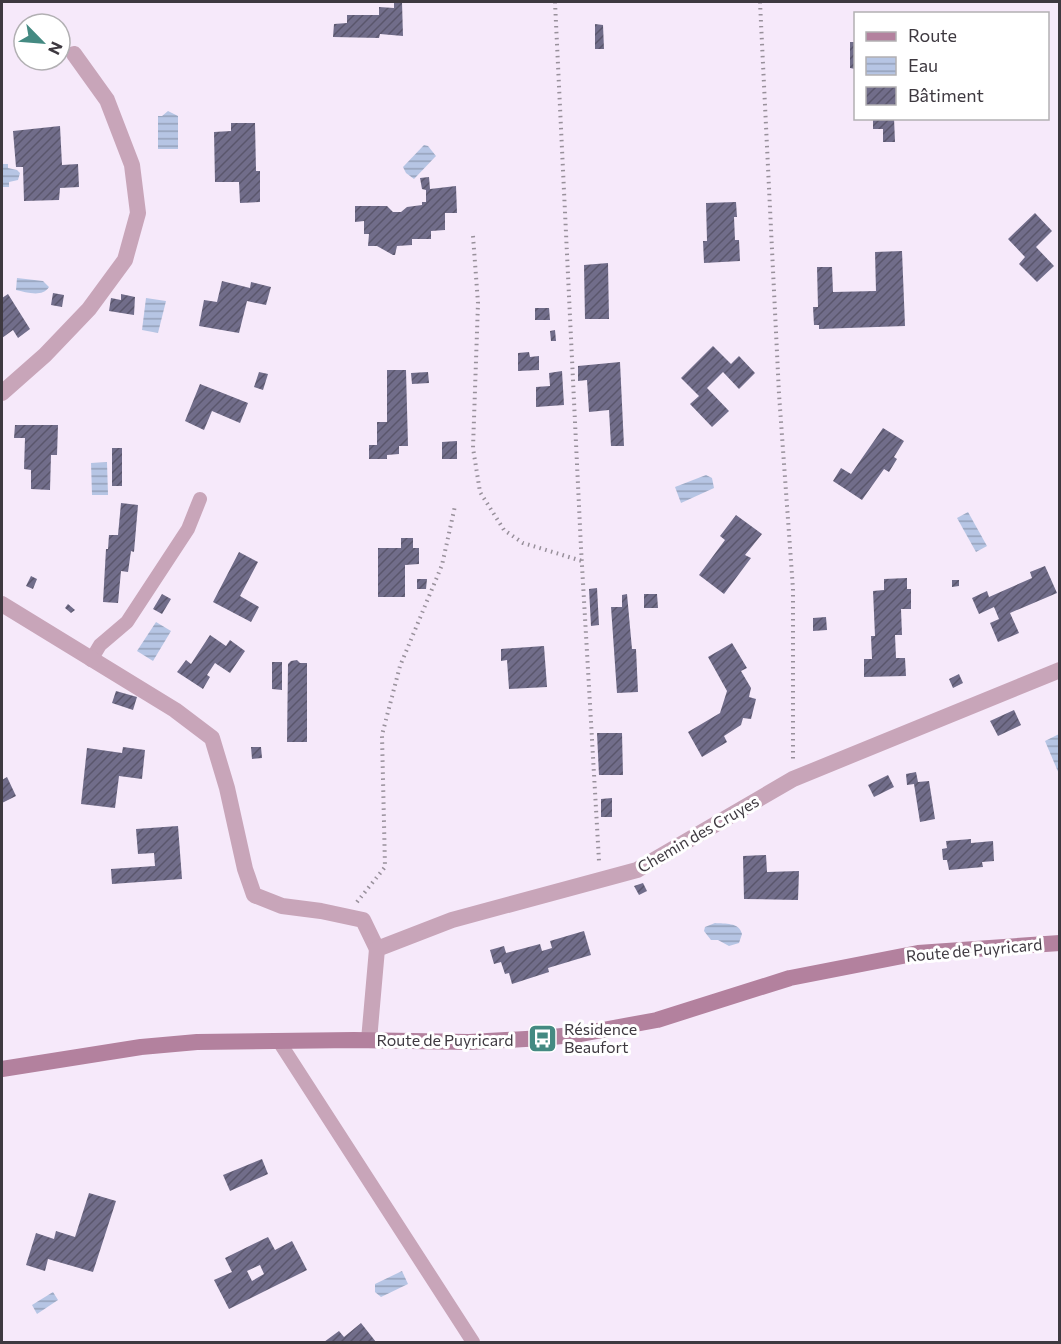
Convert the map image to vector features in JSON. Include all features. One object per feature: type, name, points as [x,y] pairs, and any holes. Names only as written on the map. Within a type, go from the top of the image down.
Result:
[{"type":"main road","name":"Route de Puyricard","points":[[2,1068],[141,1047],[217,1041],[469,1042],[581,1034],[657,1020],[790,978],[918,953],[1059,943]]},
{"type":"street","points":[[2,393],[45,355],[89,309],[125,260],[138,213],[132,165],[107,100],[74,54]]},
{"type":"street","points":[[2,604],[175,711],[212,738],[227,789],[245,869],[254,895],[282,906],[321,910],[363,921],[377,949],[369,1040]]},
{"type":"street","name":"Chemin des Cruyes","points":[[377,949],[452,920],[638,870],[793,779],[1059,669]]},
{"type":"lane","points":[[91,660],[100,645],[127,622],[188,529],[200,499]]},
{"type":"lane","points":[[278,1040],[473,1342]]},
{"type":"path","points":[[555,2],[599,881]]},
{"type":"path","points":[[760,2],[779,394],[793,589],[793,779]]},
{"type":"path","points":[[473,236],[478,303],[473,448],[480,492],[504,530],[523,543],[582,561]]},
{"type":"path","points":[[346,916],[385,867],[382,735],[400,666],[442,566],[455,506]]},
{"type":"water","points":[[168,111],[178,116],[178,149],[158,149],[158,116]]},
{"type":"water","points":[[424,145],[428,146],[436,156],[414,179],[406,173],[403,167]]},
{"type":"water","points":[[2,164],[8,164],[8,168],[20,173],[18,180],[9,182],[9,187],[2,187]]},
{"type":"water","points":[[17,278],[43,281],[49,287],[38,293],[16,290]]},
{"type":"water","points":[[146,298],[166,301],[158,333],[142,330]]},
{"type":"water","points":[[107,462],[108,495],[92,495],[91,463]]},
{"type":"water","points":[[706,475],[712,478],[714,488],[681,503],[675,487]]},
{"type":"water","points":[[968,512],[987,546],[976,552],[957,518]]},
{"type":"water","points":[[156,622],[171,631],[153,661],[137,651]]},
{"type":"water","points":[[1059,734],[1059,774],[1045,741]]},
{"type":"water","points":[[715,923],[738,927],[742,934],[739,943],[729,946],[718,940],[711,940],[704,931],[705,927]]},
{"type":"water","points":[[402,1271],[408,1284],[381,1297],[375,1292],[375,1284]]},
{"type":"water","points":[[53,1292],[58,1300],[37,1314],[32,1305]]},
{"type":"building","points":[[402,2],[403,36],[380,34],[379,38],[333,37],[334,24],[347,23],[347,15],[379,15],[379,7],[394,8],[394,3]]},
{"type":"building","points":[[595,24],[603,25],[604,49],[595,49]]},
{"type":"building","points":[[850,42],[854,42],[854,69],[850,68]]},
{"type":"building","points":[[873,120],[894,120],[895,142],[883,142],[883,129],[873,129]]},
{"type":"building","points":[[231,123],[255,123],[256,171],[260,171],[260,202],[240,203],[239,182],[215,182],[214,132],[231,131]]},
{"type":"building","points":[[60,126],[62,165],[78,164],[79,187],[60,188],[59,200],[24,201],[23,167],[16,167],[13,131]]},
{"type":"building","points":[[429,177],[430,189],[456,186],[457,213],[445,213],[445,230],[431,231],[431,239],[412,239],[412,245],[397,246],[395,255],[377,246],[368,246],[369,234],[364,234],[364,221],[355,222],[355,206],[387,206],[393,212],[401,212],[407,207],[422,205],[422,202],[426,202],[426,190],[422,189],[420,178]]},
{"type":"building","points":[[736,202],[735,240],[739,240],[740,261],[704,263],[703,241],[707,241],[706,203]]},
{"type":"building","points":[[1035,213],[1052,231],[1036,247],[1054,266],[1037,282],[1019,264],[1025,257],[1008,239]]},
{"type":"building","points":[[902,251],[905,326],[819,329],[819,325],[814,325],[813,307],[818,307],[817,267],[832,267],[833,292],[876,291],[875,252]]},
{"type":"building","points":[[608,263],[609,319],[585,319],[584,265]]},
{"type":"building","points":[[222,281],[250,288],[251,282],[271,287],[266,305],[247,301],[239,333],[199,326],[204,300],[217,302]]},
{"type":"building","points":[[53,293],[64,295],[62,307],[51,305]]},
{"type":"building","points":[[8,294],[30,329],[18,338],[13,330],[2,338],[2,298]]},
{"type":"building","points":[[121,294],[135,297],[134,315],[109,311],[111,298],[121,300]]},
{"type":"building","points":[[535,308],[549,308],[550,320],[535,320]]},
{"type":"building","points":[[555,330],[556,341],[551,341],[550,331]]},
{"type":"building","points":[[713,346],[731,364],[739,356],[755,373],[739,389],[723,372],[707,388],[729,411],[712,427],[690,404],[699,396],[681,378]]},
{"type":"building","points":[[529,352],[530,357],[539,356],[539,370],[518,371],[518,353]]},
{"type":"building","points":[[620,362],[624,446],[611,446],[609,410],[589,412],[587,380],[578,381],[578,366]]},
{"type":"building","points":[[387,370],[406,370],[408,446],[399,446],[399,454],[387,455],[387,459],[369,459],[369,445],[377,445],[377,422],[387,422]]},
{"type":"building","points":[[562,371],[564,405],[536,407],[536,387],[550,386],[549,373]]},
{"type":"building","points":[[259,372],[268,374],[263,390],[254,387]]},
{"type":"building","points":[[428,372],[429,383],[412,384],[411,373]]},
{"type":"building","points":[[200,384],[248,403],[240,423],[212,411],[204,430],[185,421]]},
{"type":"building","points":[[15,425],[58,425],[57,455],[51,455],[50,490],[31,489],[31,470],[24,469],[25,438],[14,438]]},
{"type":"building","points":[[883,428],[904,441],[894,457],[897,459],[889,472],[884,469],[862,500],[833,481],[841,468],[851,474]]},
{"type":"building","points":[[457,441],[457,459],[442,459],[442,442]]},
{"type":"building","points":[[112,448],[122,448],[122,486],[112,486]]},
{"type":"building","points":[[121,503],[138,505],[134,552],[131,551],[128,572],[121,571],[118,603],[103,602],[106,549],[108,549],[109,535],[118,535]]},
{"type":"building","points":[[736,515],[762,534],[745,555],[751,558],[724,594],[699,575],[725,540],[720,536]]},
{"type":"building","points":[[401,538],[413,538],[413,548],[419,548],[419,564],[405,565],[405,597],[378,597],[378,548],[401,548]]},
{"type":"building","points":[[239,552],[258,562],[240,596],[259,607],[251,622],[213,602]]},
{"type":"building","points":[[1045,566],[1057,593],[1010,613],[1019,633],[998,642],[990,623],[999,619],[994,607],[979,614],[972,598],[987,591],[989,597],[1032,578],[1030,572]]},
{"type":"building","points":[[31,576],[37,579],[33,589],[26,586]]},
{"type":"building","points":[[907,578],[907,589],[911,589],[911,609],[901,609],[902,635],[895,635],[896,658],[905,658],[906,676],[864,677],[864,659],[872,659],[871,636],[875,636],[873,591],[884,590],[884,579]]},
{"type":"building","points":[[417,579],[427,579],[426,589],[417,589]]},
{"type":"building","points":[[952,580],[959,580],[959,586],[952,587]]},
{"type":"building","points":[[597,588],[599,625],[591,626],[589,589]]},
{"type":"building","points":[[162,594],[171,599],[162,614],[153,609]]},
{"type":"building","points":[[627,594],[632,649],[636,649],[638,692],[617,693],[611,607],[622,607],[622,595]]},
{"type":"building","points":[[644,594],[657,594],[658,608],[644,608]]},
{"type":"building","points":[[68,604],[75,610],[71,613],[65,608]]},
{"type":"building","points":[[826,617],[827,630],[813,631],[813,618]]},
{"type":"building","points":[[210,635],[226,646],[230,640],[245,651],[230,673],[215,663],[207,675],[210,677],[203,689],[177,672],[186,660],[191,664]]},
{"type":"building","points":[[732,643],[747,668],[741,671],[751,688],[749,697],[756,699],[751,719],[743,718],[741,725],[724,736],[727,742],[702,757],[688,732],[720,713],[727,691],[708,657]]},
{"type":"building","points":[[544,646],[547,687],[509,689],[507,660],[501,661],[501,649]]},
{"type":"building","points":[[297,660],[300,663],[307,663],[307,742],[287,742],[288,664]]},
{"type":"building","points":[[272,662],[282,662],[282,690],[272,689]]},
{"type":"building","points":[[959,674],[963,683],[953,688],[949,679]]},
{"type":"building","points":[[116,691],[137,697],[133,710],[112,703]]},
{"type":"building","points":[[1014,710],[1021,725],[998,736],[990,721]]},
{"type":"building","points":[[597,733],[622,733],[623,775],[599,775]]},
{"type":"building","points":[[123,747],[145,750],[142,779],[119,776],[115,808],[81,804],[87,748],[122,753]]},
{"type":"building","points":[[251,747],[261,747],[262,758],[252,759]]},
{"type":"building","points":[[916,772],[918,782],[929,781],[935,819],[920,822],[914,784],[907,785],[906,774]]},
{"type":"building","points":[[888,775],[894,787],[874,797],[868,785]]},
{"type":"building","points":[[7,777],[16,796],[2,803],[2,780]]},
{"type":"building","points":[[612,798],[612,817],[601,817],[601,799]]},
{"type":"building","points":[[178,826],[182,879],[112,884],[111,869],[155,866],[154,853],[138,854],[136,829]]},
{"type":"building","points":[[971,839],[971,843],[993,841],[994,861],[982,862],[983,867],[949,870],[947,860],[943,860],[942,849],[947,848],[946,841]]},
{"type":"building","points":[[766,855],[767,872],[799,871],[798,900],[744,899],[743,856]]},
{"type":"building","points":[[643,883],[647,891],[639,895],[634,886]]},
{"type":"building","points":[[584,931],[591,955],[548,968],[549,972],[512,984],[509,973],[505,974],[501,962],[494,964],[490,950],[504,946],[506,953],[540,944],[542,951],[552,948],[550,941]]},
{"type":"building","points":[[262,1159],[268,1174],[230,1191],[223,1175]]},
{"type":"building","points":[[89,1193],[116,1201],[93,1272],[48,1259],[45,1271],[26,1265],[36,1233],[54,1239],[56,1231],[75,1237]]},
{"type":"building","points":[[268,1237],[275,1250],[292,1241],[307,1270],[229,1309],[214,1280],[232,1272],[225,1258]],"holes":[[[260,1265],[264,1274],[252,1281],[247,1271]]]},
{"type":"building","points":[[361,1323],[376,1342],[324,1342],[339,1331],[344,1337]]},
{"type":"place","name":"Résidence Beaufort","points":[[543,1038]]}]
